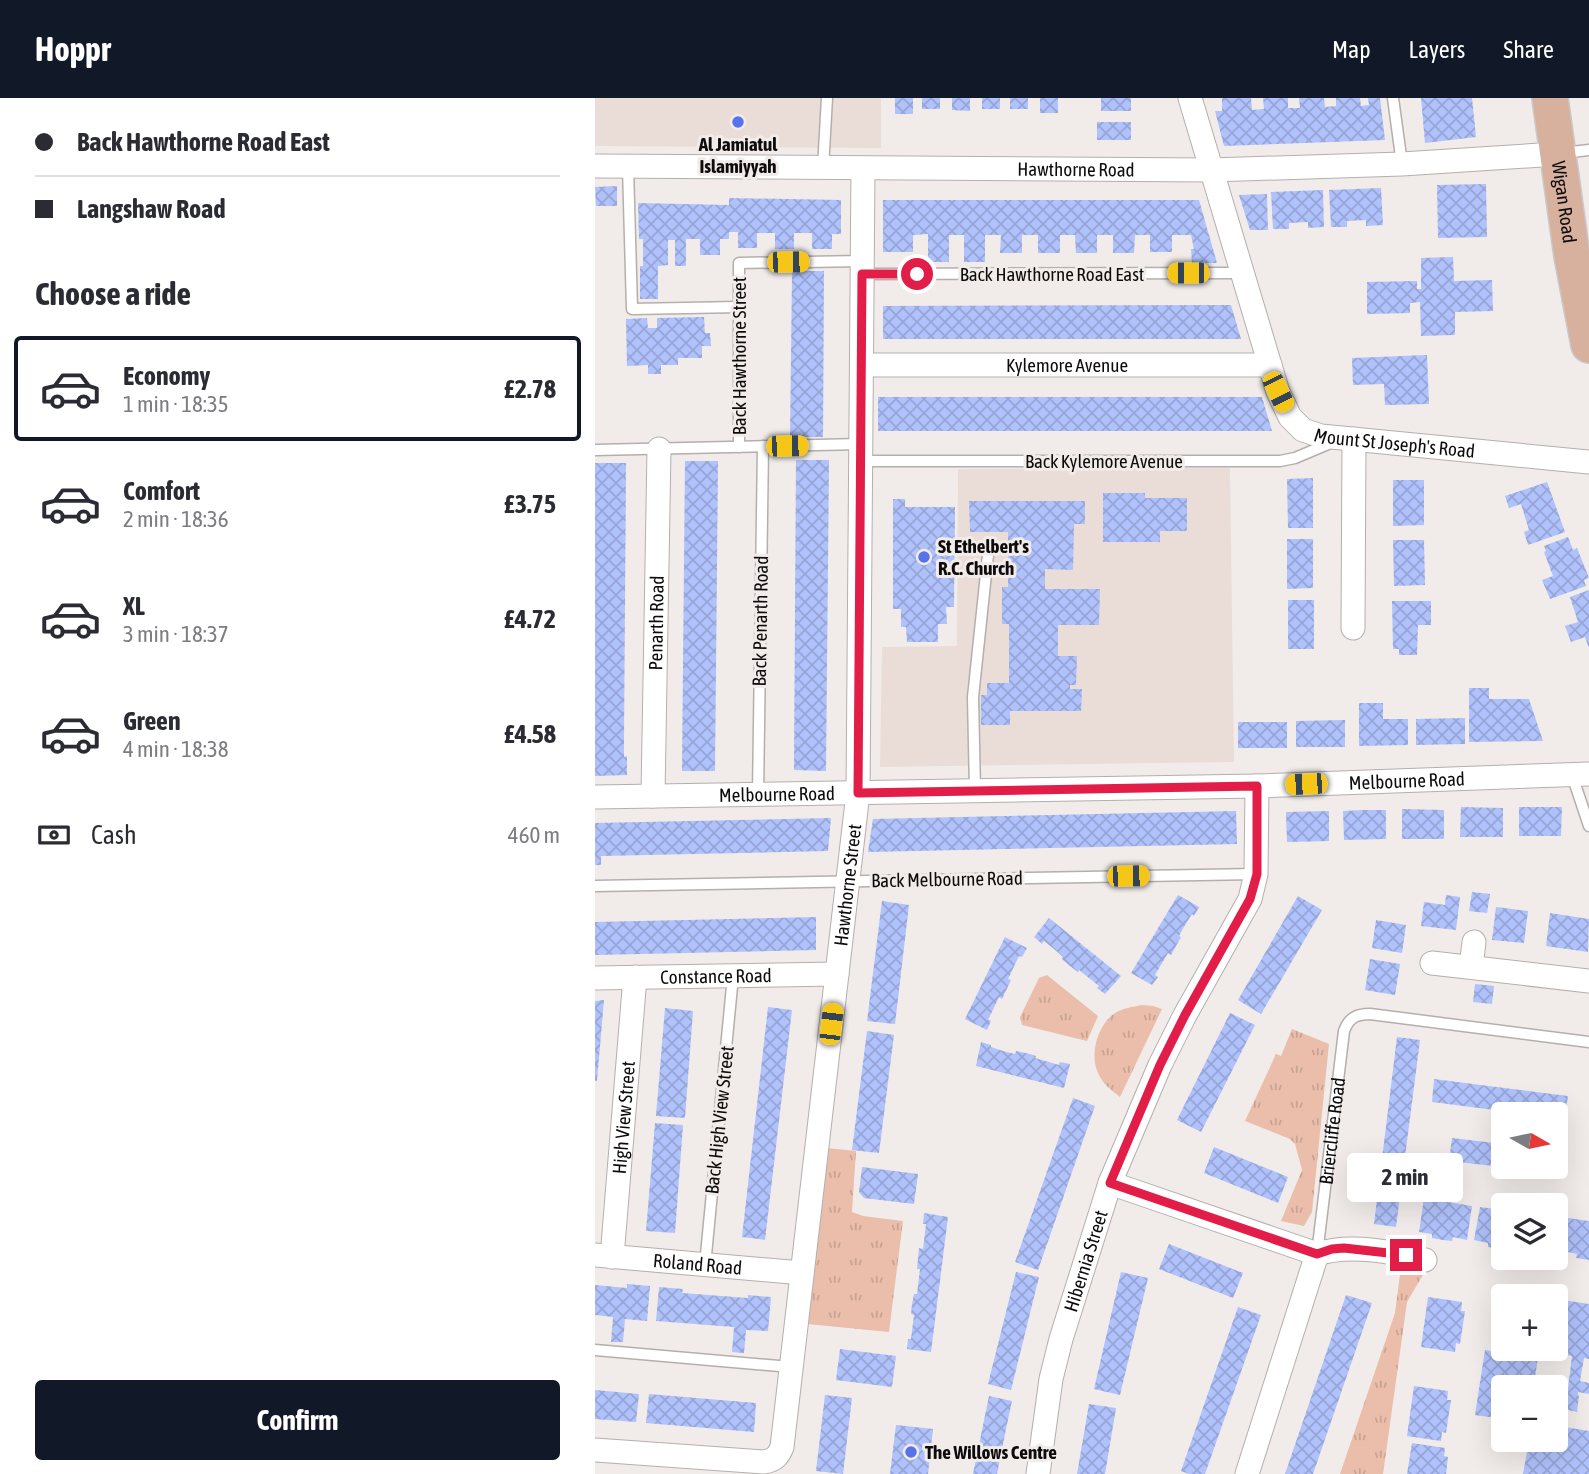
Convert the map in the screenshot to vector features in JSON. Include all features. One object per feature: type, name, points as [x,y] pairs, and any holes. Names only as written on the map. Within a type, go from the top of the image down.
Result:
[{"type":"main road","name":"Wigan Road","points":[[1551,98],[1573,152],[1572,216],[1589,345]]},
{"type":"street","name":"Mount St Joseph's Road","points":[[1190,98],[1278,392],[1290,417],[1303,430],[1321,436],[1589,463]]},
{"type":"street","name":"Hawthorne Road","points":[[595,166],[1211,170],[1402,163],[1573,152]]},
{"type":"street","name":"Hawthorne Street","points":[[595,1450],[764,1462],[779,1456],[782,1447],[858,793],[863,169]]},
{"type":"street","name":"Kylemore Avenue","points":[[862,365],[1270,365]]},
{"type":"street","points":[[1348,439],[1353,628]]},
{"type":"street","name":"Penarth Road","points":[[653,796],[660,449]]},
{"type":"street","name":"Melbourne Road","points":[[595,797],[1257,786],[1581,775]]},
{"type":"street","name":"Hibernia Street","points":[[1038,1474],[1051,1379],[1110,1183],[1160,1065],[1250,899],[1257,874],[1257,786]]},
{"type":"street","points":[[1471,967],[1474,942]]},
{"type":"street","points":[[1432,963],[1589,981]]},
{"type":"street","name":"Constance Road","points":[[595,978],[837,974]]},
{"type":"street","name":"High View Street","points":[[604,1256],[635,977]]},
{"type":"street","points":[[1110,1183],[1317,1254],[1344,1248],[1406,1255],[1425,1260]]},
{"type":"street","name":"Briercliffe Road","points":[[1247,1474],[1317,1254]]},
{"type":"street","name":"Roland Road","points":[[604,1256],[802,1273]]},
{"type":"lane","points":[[823,168],[827,98]]},
{"type":"lane","points":[[1392,98],[1402,163]]},
{"type":"lane","points":[[628,167],[632,309],[739,307]]},
{"type":"lane","name":"Back Hawthorne Street","points":[[739,447],[739,263],[862,268]]},
{"type":"lane","name":"Back Hawthorne Road East","points":[[862,268],[1242,273]]},
{"type":"lane","name":"Back Kylemore Avenue","points":[[595,450],[763,446],[861,453],[1280,461],[1348,439]]},
{"type":"lane","name":"Back Penarth Road","points":[[758,795],[763,446]]},
{"type":"lane","points":[[975,791],[973,698],[988,555]]},
{"type":"lane","points":[[1581,775],[1589,826]]},
{"type":"lane","name":"Back Melbourne Road","points":[[595,886],[1257,874]]},
{"type":"lane","name":"Back High View Street","points":[[705,1265],[733,976]]},
{"type":"lane","name":"Briercliffe Road","points":[[1317,1254],[1344,1031],[1353,1017],[1370,1014],[1589,1042]]},
{"type":"lane","points":[[595,1350],[791,1367]]},
{"type":"shaded area","name":"Al Jamiatul Islamiyyah","points":[[595,98],[881,98],[881,148],[595,146]]},
{"type":"shaded area","points":[[1230,468],[1234,762],[880,767],[882,647],[957,646],[958,469]]},
{"type":"green space","points":[[1047,975],[1098,1016],[1087,1041],[1022,1025],[1020,1017],[1039,978]]},
{"type":"green space","points":[[1142,1005],[1162,1009],[1120,1097],[1104,1083],[1098,1073],[1094,1057],[1097,1040],[1104,1024],[1115,1013]]},
{"type":"green space","points":[[1292,1029],[1329,1044],[1312,1212],[1304,1226],[1281,1221],[1302,1170],[1295,1144],[1290,1139],[1245,1121],[1276,1054],[1281,1056]]},
{"type":"green space","points":[[817,1147],[856,1151],[852,1212],[903,1221],[889,1332],[797,1323]]},
{"type":"green space","points":[[1401,1267],[1427,1268],[1407,1302],[1383,1474],[1340,1474],[1395,1313]]},
{"type":"building","points":[[895,98],[913,98],[913,114],[895,114]]},
{"type":"building","points":[[922,98],[940,98],[940,109],[922,109]]},
{"type":"building","points":[[952,98],[970,98],[970,111],[952,110]]},
{"type":"building","points":[[982,98],[1000,98],[1000,109],[982,109]]},
{"type":"building","points":[[1010,98],[1028,98],[1028,109],[1010,109]]},
{"type":"building","points":[[1040,98],[1058,98],[1058,113],[1040,113]]},
{"type":"building","points":[[1101,98],[1131,98],[1131,111],[1101,111]]},
{"type":"building","points":[[1222,98],[1251,98],[1252,110],[1264,109],[1263,98],[1288,98],[1288,108],[1300,108],[1299,98],[1324,98],[1325,107],[1336,106],[1336,98],[1360,98],[1361,106],[1369,105],[1368,98],[1380,98],[1385,140],[1224,146],[1215,111],[1222,111]]},
{"type":"building","points":[[1421,98],[1472,98],[1476,137],[1425,143]]},
{"type":"building","points":[[1097,122],[1131,122],[1131,140],[1097,140]]},
{"type":"building","points":[[1486,184],[1487,237],[1438,238],[1437,185]]},
{"type":"building","points":[[617,186],[617,206],[596,206],[595,187]]},
{"type":"building","points":[[1381,188],[1383,225],[1366,226],[1366,220],[1347,221],[1347,227],[1331,227],[1329,190]]},
{"type":"building","points":[[1323,190],[1324,227],[1308,228],[1308,222],[1289,223],[1289,229],[1273,229],[1271,192]]},
{"type":"building","points":[[1267,194],[1268,230],[1250,230],[1239,195]]},
{"type":"building","points":[[729,198],[841,200],[841,234],[832,234],[832,249],[812,249],[812,233],[794,233],[794,249],[775,249],[775,233],[757,233],[757,248],[738,248],[738,232],[729,232],[729,239],[720,239],[720,255],[700,255],[700,239],[686,239],[686,266],[675,266],[675,240],[668,240],[668,265],[658,266],[658,299],[640,299],[643,239],[639,239],[638,203],[729,205]]},
{"type":"building","points":[[883,200],[1199,200],[1217,263],[1192,263],[1191,249],[1194,249],[1191,235],[1172,235],[1172,252],[1150,252],[1150,235],[1135,235],[1134,253],[1113,253],[1113,235],[1097,235],[1097,253],[1076,253],[1075,235],[1060,235],[1060,253],[1038,253],[1038,235],[1022,235],[1022,253],[1000,253],[1001,235],[985,235],[985,262],[964,262],[964,235],[949,235],[949,262],[928,262],[928,234],[913,235],[913,252],[883,252]]},
{"type":"building","points":[[1453,257],[1454,281],[1492,280],[1493,311],[1455,312],[1455,335],[1421,336],[1420,302],[1410,303],[1410,313],[1367,314],[1367,282],[1417,281],[1417,289],[1421,289],[1421,258]]},
{"type":"building","points":[[792,271],[824,271],[823,437],[790,437]]},
{"type":"building","points":[[1231,305],[1241,339],[883,339],[883,306]]},
{"type":"building","points":[[704,317],[705,333],[710,333],[711,346],[702,346],[702,358],[678,358],[678,365],[661,365],[661,374],[648,374],[648,365],[627,366],[626,319],[647,318],[648,328],[657,328],[657,318]]},
{"type":"building","points":[[1427,355],[1429,404],[1385,405],[1384,384],[1353,385],[1352,358]]},
{"type":"building","points":[[878,397],[1262,397],[1272,431],[878,431]]},
{"type":"building","points":[[796,460],[829,460],[826,771],[794,770]]},
{"type":"building","points":[[685,461],[718,461],[715,771],[682,771]]},
{"type":"building","points":[[595,463],[626,463],[624,757],[627,756],[627,775],[595,776]]},
{"type":"building","points":[[1313,478],[1313,528],[1288,528],[1287,479]]},
{"type":"building","points":[[1393,480],[1424,480],[1424,525],[1393,526]]},
{"type":"building","points":[[1547,482],[1565,532],[1528,545],[1524,532],[1529,530],[1521,504],[1509,508],[1505,496]]},
{"type":"building","points":[[1103,493],[1145,493],[1145,498],[1187,498],[1187,531],[1160,531],[1160,542],[1103,542]]},
{"type":"building","name":"St Ethelbert's R.C. Church","points":[[893,499],[905,499],[905,507],[955,507],[954,607],[946,607],[947,624],[938,624],[938,642],[907,642],[906,627],[901,627],[901,609],[893,609]]},
{"type":"building","points":[[969,501],[1085,501],[1085,524],[1074,524],[1073,570],[1045,569],[1045,589],[1100,589],[1099,625],[1058,625],[1058,656],[1077,656],[1076,685],[1070,685],[1070,689],[1082,689],[1081,711],[1010,711],[1010,725],[981,725],[981,695],[987,695],[987,683],[1009,683],[1009,624],[1002,624],[1002,587],[1008,587],[1008,532],[970,532]]},
{"type":"building","points":[[1568,537],[1573,550],[1577,548],[1589,578],[1584,580],[1586,586],[1550,599],[1542,580],[1553,576],[1544,546]]},
{"type":"building","points":[[1287,539],[1313,539],[1313,588],[1287,589]]},
{"type":"building","points":[[1393,540],[1424,540],[1425,585],[1394,586]]},
{"type":"building","points":[[1589,590],[1589,648],[1585,637],[1571,642],[1565,626],[1578,622],[1570,597]]},
{"type":"building","points":[[1288,600],[1314,600],[1314,649],[1288,649]]},
{"type":"building","points":[[1392,601],[1431,601],[1431,625],[1418,625],[1417,655],[1399,655],[1399,649],[1393,649]]},
{"type":"building","points":[[1469,688],[1489,688],[1489,699],[1529,699],[1543,741],[1469,742]]},
{"type":"building","points":[[1359,703],[1383,703],[1383,719],[1408,719],[1408,745],[1359,746]]},
{"type":"building","points":[[1465,718],[1465,744],[1416,745],[1416,719]]},
{"type":"building","points":[[1345,720],[1345,747],[1296,747],[1296,721]]},
{"type":"building","points":[[1238,722],[1287,722],[1287,748],[1238,748]]},
{"type":"building","points":[[1461,807],[1503,808],[1503,837],[1460,837]]},
{"type":"building","points":[[1519,807],[1562,807],[1561,836],[1519,836]]},
{"type":"building","points":[[1402,809],[1444,810],[1444,839],[1402,839]]},
{"type":"building","points":[[1386,810],[1386,839],[1344,840],[1343,811]]},
{"type":"building","points":[[1236,811],[1237,844],[868,852],[873,819]]},
{"type":"building","points":[[1329,811],[1329,841],[1287,842],[1286,812]]},
{"type":"building","points":[[831,818],[828,851],[601,856],[601,865],[595,865],[595,823]]},
{"type":"building","points":[[1472,892],[1490,894],[1487,913],[1469,911]]},
{"type":"building","points":[[1178,895],[1199,907],[1185,925],[1171,955],[1168,953],[1152,985],[1131,973]]},
{"type":"building","points":[[1446,895],[1460,897],[1456,930],[1421,926],[1424,902],[1445,905]]},
{"type":"building","points":[[1298,896],[1322,910],[1261,1014],[1238,1000]]},
{"type":"building","points":[[882,901],[909,905],[895,1024],[867,1021]]},
{"type":"building","points":[[1496,907],[1528,911],[1524,943],[1492,940]]},
{"type":"building","points":[[1550,913],[1589,919],[1588,952],[1546,946]]},
{"type":"building","points":[[816,917],[816,950],[595,955],[595,922]]},
{"type":"building","points":[[1049,918],[1121,976],[1105,994],[1097,988],[1099,986],[1062,959],[1054,949],[1034,937]]},
{"type":"building","points":[[1376,920],[1406,925],[1402,953],[1372,948]]},
{"type":"building","points":[[1005,937],[1027,948],[1022,957],[1019,956],[1002,999],[999,997],[988,1020],[991,1021],[987,1030],[965,1019]]},
{"type":"building","points":[[1370,959],[1400,964],[1395,995],[1365,990]]},
{"type":"building","points":[[1475,984],[1494,986],[1492,1004],[1473,1002]]},
{"type":"building","points":[[604,1000],[597,1081],[595,1081],[595,1001]]},
{"type":"building","points":[[768,1007],[792,1010],[765,1240],[742,1237]]},
{"type":"building","points":[[665,1008],[693,1011],[685,1118],[656,1116]]},
{"type":"building","points":[[1230,1013],[1255,1025],[1201,1132],[1177,1120]]},
{"type":"building","points":[[867,1031],[894,1035],[879,1153],[852,1150]]},
{"type":"building","points":[[1397,1037],[1420,1040],[1396,1227],[1374,1224]]},
{"type":"building","points":[[981,1042],[1003,1051],[1026,1053],[1059,1065],[1060,1062],[1070,1064],[1064,1088],[976,1066]]},
{"type":"building","points":[[1434,1079],[1568,1096],[1567,1102],[1491,1102],[1491,1110],[1432,1102]]},
{"type":"building","points":[[1073,1098],[1095,1106],[1038,1270],[1015,1262]]},
{"type":"building","points":[[655,1123],[683,1125],[675,1233],[646,1231]]},
{"type":"building","points":[[1452,1138],[1491,1143],[1491,1166],[1449,1161]]},
{"type":"building","points":[[1214,1147],[1288,1177],[1278,1203],[1204,1173]]},
{"type":"building","points":[[862,1167],[918,1174],[914,1204],[864,1198],[859,1192]]},
{"type":"building","points":[[1424,1198],[1472,1206],[1467,1240],[1453,1237],[1452,1241],[1443,1240],[1432,1238],[1432,1234],[1419,1232]]},
{"type":"building","points":[[1480,1207],[1491,1208],[1491,1247],[1488,1247],[1488,1243],[1474,1240]]},
{"type":"building","points":[[924,1213],[948,1217],[931,1352],[907,1349],[908,1339],[911,1339],[914,1315],[911,1314],[912,1304],[914,1294],[917,1294],[920,1269],[917,1269],[919,1248],[923,1249],[926,1224],[923,1224]]},
{"type":"building","points":[[1568,1218],[1589,1221],[1589,1260],[1576,1258],[1577,1254],[1568,1252]]},
{"type":"building","points":[[1169,1244],[1243,1273],[1233,1298],[1159,1269]]},
{"type":"building","points":[[1016,1272],[1039,1277],[1011,1390],[988,1384]]},
{"type":"building","points":[[1121,1272],[1148,1278],[1120,1395],[1094,1389]]},
{"type":"building","points":[[627,1284],[650,1286],[647,1321],[625,1319],[623,1342],[611,1342],[613,1317],[595,1315],[595,1285],[627,1288]]},
{"type":"building","points":[[659,1287],[683,1289],[682,1293],[771,1297],[768,1331],[746,1330],[744,1353],[732,1352],[734,1327],[656,1321]]},
{"type":"building","points":[[1346,1295],[1372,1303],[1313,1474],[1285,1474]]},
{"type":"building","points":[[1428,1297],[1462,1302],[1461,1311],[1465,1311],[1460,1344],[1456,1343],[1455,1352],[1421,1347]]},
{"type":"building","points":[[1568,1301],[1589,1304],[1589,1359],[1584,1358],[1580,1381],[1589,1383],[1589,1394],[1578,1392],[1577,1412],[1568,1410],[1572,1356],[1568,1355]]},
{"type":"building","points":[[1238,1307],[1261,1315],[1205,1474],[1189,1474],[1181,1471]]},
{"type":"building","points":[[840,1349],[896,1356],[892,1387],[836,1380]]},
{"type":"building","points":[[1485,1350],[1491,1351],[1491,1361],[1538,1361],[1535,1375],[1491,1375],[1491,1417],[1475,1415]]},
{"type":"building","points":[[1414,1386],[1448,1391],[1447,1400],[1451,1400],[1446,1433],[1442,1432],[1441,1441],[1407,1436]]},
{"type":"building","points":[[595,1390],[639,1394],[636,1422],[595,1419]]},
{"type":"building","points":[[649,1394],[756,1403],[754,1432],[646,1423]]},
{"type":"building","points":[[825,1395],[852,1398],[843,1474],[816,1471]]},
{"type":"building","points":[[989,1396],[1012,1401],[997,1474],[973,1474]]},
{"type":"building","points":[[1089,1404],[1116,1408],[1105,1474],[1077,1474]]},
{"type":"building","name":"The Willows Centre","points":[[896,1425],[933,1429],[928,1474],[890,1474]]},
{"type":"building","points":[[1568,1428],[1589,1431],[1589,1474],[1523,1474],[1527,1452],[1568,1452]]},
{"type":"building","points":[[1412,1443],[1445,1448],[1444,1456],[1448,1457],[1446,1474],[1407,1474]]},
{"type":"place","name":"Al Jamiatul Islamiyyah","points":[[738,122]]},
{"type":"place","name":"St Ethelbert's R.C. Church","points":[[924,557]]},
{"type":"place","name":"The Willows Centre","points":[[911,1452]]},
{"type":"route","points":[[917,274],[862,274],[858,793],[1257,786],[1257,874],[1250,899],[1160,1065],[1110,1183],[1317,1254],[1344,1248],[1406,1255]]}]
